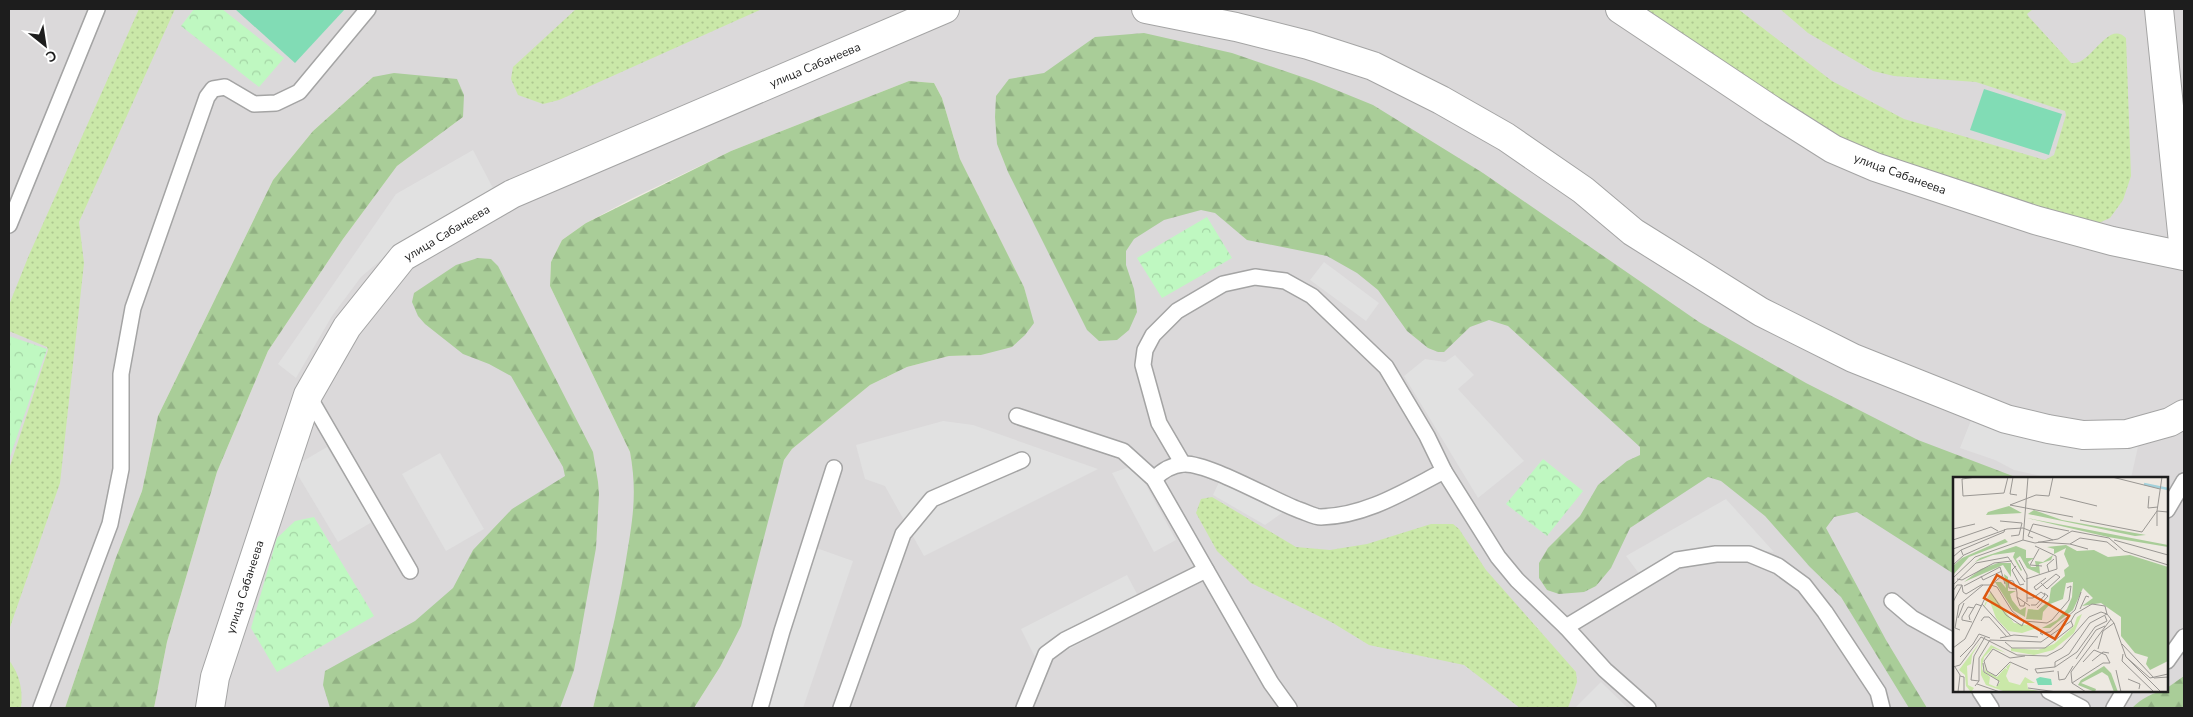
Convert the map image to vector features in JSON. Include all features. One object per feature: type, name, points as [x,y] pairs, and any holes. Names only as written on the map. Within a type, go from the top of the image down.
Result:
[{"type":"street","name":"улица Сабанеева","points":[[210,708],[215,677],[308,395],[347,327],[404,257],[512,194],[945,9]]},
{"type":"street","points":[[1146,9],[1245,29],[1308,45],[1373,66],[1441,100],[1506,137],[1583,190],[1633,232],[1762,312],[1853,358],[1997,415],[2048,429],[2092,435],[2127,434],[2170,422],[2184,414]]},
{"type":"street","name":"улица Сабанеева","points":[[1620,9],[1780,116],[1833,149],[1866,164],[2035,220],[2112,241],[2184,256]]},
{"type":"street","points":[[2158,9],[2184,252]]},
{"type":"lane","points":[[9,225],[97,9]]},
{"type":"lane","points":[[41,708],[110,524],[121,469],[121,374],[133,308],[207,97],[213,88],[224,87],[254,104],[276,103],[299,92],[368,9]]},
{"type":"lane","points":[[1183,464],[1159,424],[1143,365],[1145,350],[1153,335],[1177,311],[1223,284],[1255,277],[1285,281],[1312,296],[1386,367],[1427,436],[1444,471],[1498,557],[1517,580],[1566,627],[1605,670],[1648,708]]},
{"type":"lane","points":[[308,395],[410,571]]},
{"type":"lane","points":[[1017,416],[1123,451],[1154,479],[1271,683],[1289,708]]},
{"type":"lane","points":[[841,708],[902,534],[932,500],[1022,460]]},
{"type":"lane","points":[[1154,479],[1163,470],[1183,464],[1201,466],[1285,505],[1318,517],[1355,513],[1384,502],[1444,471]]},
{"type":"lane","points":[[760,708],[782,631],[834,468]]},
{"type":"lane","points":[[2168,508],[2184,481]]},
{"type":"lane","points":[[1566,627],[1677,560],[1716,554],[1749,554],[1778,566],[1804,586],[1825,612],[1878,692],[1882,708]]},
{"type":"lane","points":[[1024,708],[1046,654],[1064,640],[1206,570]]},
{"type":"lane","points":[[1892,601],[1912,618],[1948,638],[1953,644]]},
{"type":"lane","points":[[2168,660],[2184,637]]},
{"type":"lane","points":[[1981,692],[1991,708]]},
{"type":"lane","points":[[2051,692],[2082,708]]},
{"type":"lane","points":[[2114,708],[2123,692]]},
{"type":"shaded area","points":[[9,9],[2184,9],[2184,708],[694,708],[720,667],[784,460],[792,449],[870,385],[907,367],[949,356],[981,355],[1033,323],[1024,287],[960,159],[942,98],[934,83],[909,81],[731,151],[631,199],[586,223],[562,240],[551,262],[550,286],[630,452],[635,480],[635,509],[617,617],[593,708],[154,708],[167,642],[217,472],[268,351],[343,239],[397,166],[463,117],[373,77],[313,131],[273,180],[158,416],[142,491],[115,560],[65,708],[9,708]]},
{"type":"shaded area","points":[[473,150],[494,190],[401,243],[361,277],[332,316],[296,378],[278,364],[396,194]]},
{"type":"shaded area","points":[[1324,262],[1379,303],[1366,321],[1310,280]]},
{"type":"shaded area","points":[[1455,355],[1474,375],[1458,389],[1524,461],[1478,498],[1404,376],[1425,359],[1445,362]]},
{"type":"shaded area","points":[[1972,418],[2139,442],[2131,477],[2046,477],[2014,470],[1995,460],[1960,448]]},
{"type":"shaded area","points":[[943,421],[973,425],[1098,469],[924,556],[885,486],[865,479],[856,445]]},
{"type":"shaded area","points":[[327,447],[372,522],[338,542],[293,467]]},
{"type":"shaded area","points":[[440,453],[484,529],[446,551],[402,474]]},
{"type":"shaded area","points":[[1135,465],[1176,540],[1154,552],[1112,473]]},
{"type":"shaded area","points":[[1220,480],[1286,510],[1265,525],[1213,495]]},
{"type":"shaded area","points":[[1726,499],[1774,552],[1736,548],[1640,575],[1626,556]]},
{"type":"shaded area","points":[[805,544],[853,561],[803,708],[750,708]]},
{"type":"shaded area","points":[[1127,575],[1145,609],[1039,665],[1021,629]]},
{"type":"shaded area","points":[[1601,682],[1628,708],[1575,708]]},
{"type":"green space","points":[[139,9],[175,9],[79,222],[84,263],[60,483],[9,630],[9,469],[48,350],[47,347],[9,331],[9,305],[29,255]]},
{"type":"green space","points":[[194,9],[222,9],[284,58],[259,87],[181,26]]},
{"type":"green space","points":[[235,9],[345,9],[295,63]]},
{"type":"green space","points":[[576,9],[762,9],[559,100],[543,104],[518,95],[511,79],[513,67]]},
{"type":"green space","points":[[1640,9],[1738,9],[1832,81],[1904,119],[2045,160],[2054,155],[2066,115],[2065,111],[1976,82],[1894,76],[1873,71],[1808,33],[1780,9],[2033,9],[2027,14],[2029,17],[2071,63],[2085,58],[2112,34],[2119,34],[2126,38],[2131,176],[2123,200],[2110,218],[2092,226],[1874,160]]},
{"type":"green space","points":[[1144,33],[1232,53],[1314,81],[1373,105],[1483,173],[1699,322],[1806,383],[1918,440],[2015,477],[1953,477],[1953,573],[1857,512],[1834,517],[1826,528],[1886,640],[1927,708],[1909,708],[1841,597],[1810,567],[1765,516],[1721,481],[1708,477],[1630,528],[1611,568],[1596,586],[1584,592],[1559,594],[1547,590],[1539,578],[1539,563],[1548,548],[1580,516],[1598,485],[1627,461],[1640,455],[1640,447],[1508,326],[1489,320],[1470,327],[1444,352],[1438,352],[1428,348],[1407,331],[1378,290],[1357,273],[1327,256],[1247,240],[1215,213],[1201,210],[1164,220],[1134,239],[1126,251],[1126,265],[1134,289],[1137,312],[1129,330],[1117,340],[1099,341],[1087,330],[1008,172],[997,144],[995,117],[996,96],[1009,79],[1044,73],[1095,37]]},
{"type":"green space","points":[[394,73],[457,79],[464,95],[463,117],[397,166],[343,239],[268,351],[217,472],[167,642],[154,708],[65,708],[115,560],[142,491],[158,416],[273,180],[313,131],[373,77]]},
{"type":"green space","points":[[909,81],[934,83],[942,98],[960,159],[1024,287],[1034,323],[1012,347],[981,355],[949,356],[907,367],[870,385],[792,449],[784,460],[741,626],[720,667],[694,708],[593,708],[622,584],[632,522],[634,482],[630,452],[550,286],[551,262],[562,240],[586,223],[731,151]]},
{"type":"green space","points":[[1984,89],[2062,114],[2049,155],[1970,130]]},
{"type":"green space","points":[[1207,217],[1232,258],[1162,298],[1137,258]]},
{"type":"green space","points":[[478,258],[491,259],[498,266],[593,452],[599,494],[596,548],[574,670],[560,708],[330,708],[323,685],[325,671],[415,621],[453,588],[473,550],[512,509],[565,476],[563,467],[511,376],[489,364],[463,354],[425,324],[418,316],[412,302],[414,293],[456,265]]},
{"type":"green space","points":[[9,336],[47,349],[9,460]]},
{"type":"green space","points":[[1543,459],[1583,491],[1547,536],[1506,504]]},
{"type":"green space","points":[[1212,497],[1296,547],[1330,550],[1367,544],[1431,524],[1453,524],[1459,529],[1486,570],[1576,672],[1577,682],[1568,708],[1520,708],[1464,665],[1369,645],[1333,623],[1251,583],[1217,551],[1196,513],[1201,499]]},
{"type":"green space","points":[[314,517],[374,616],[277,672],[251,628],[277,538],[295,521]]},
{"type":"green space","points":[[9,660],[16,671],[20,683],[22,695],[21,708],[9,708]]},
{"type":"green space","points":[[2184,676],[2184,708],[2132,708],[2157,692],[2168,692],[2168,687]]}]
